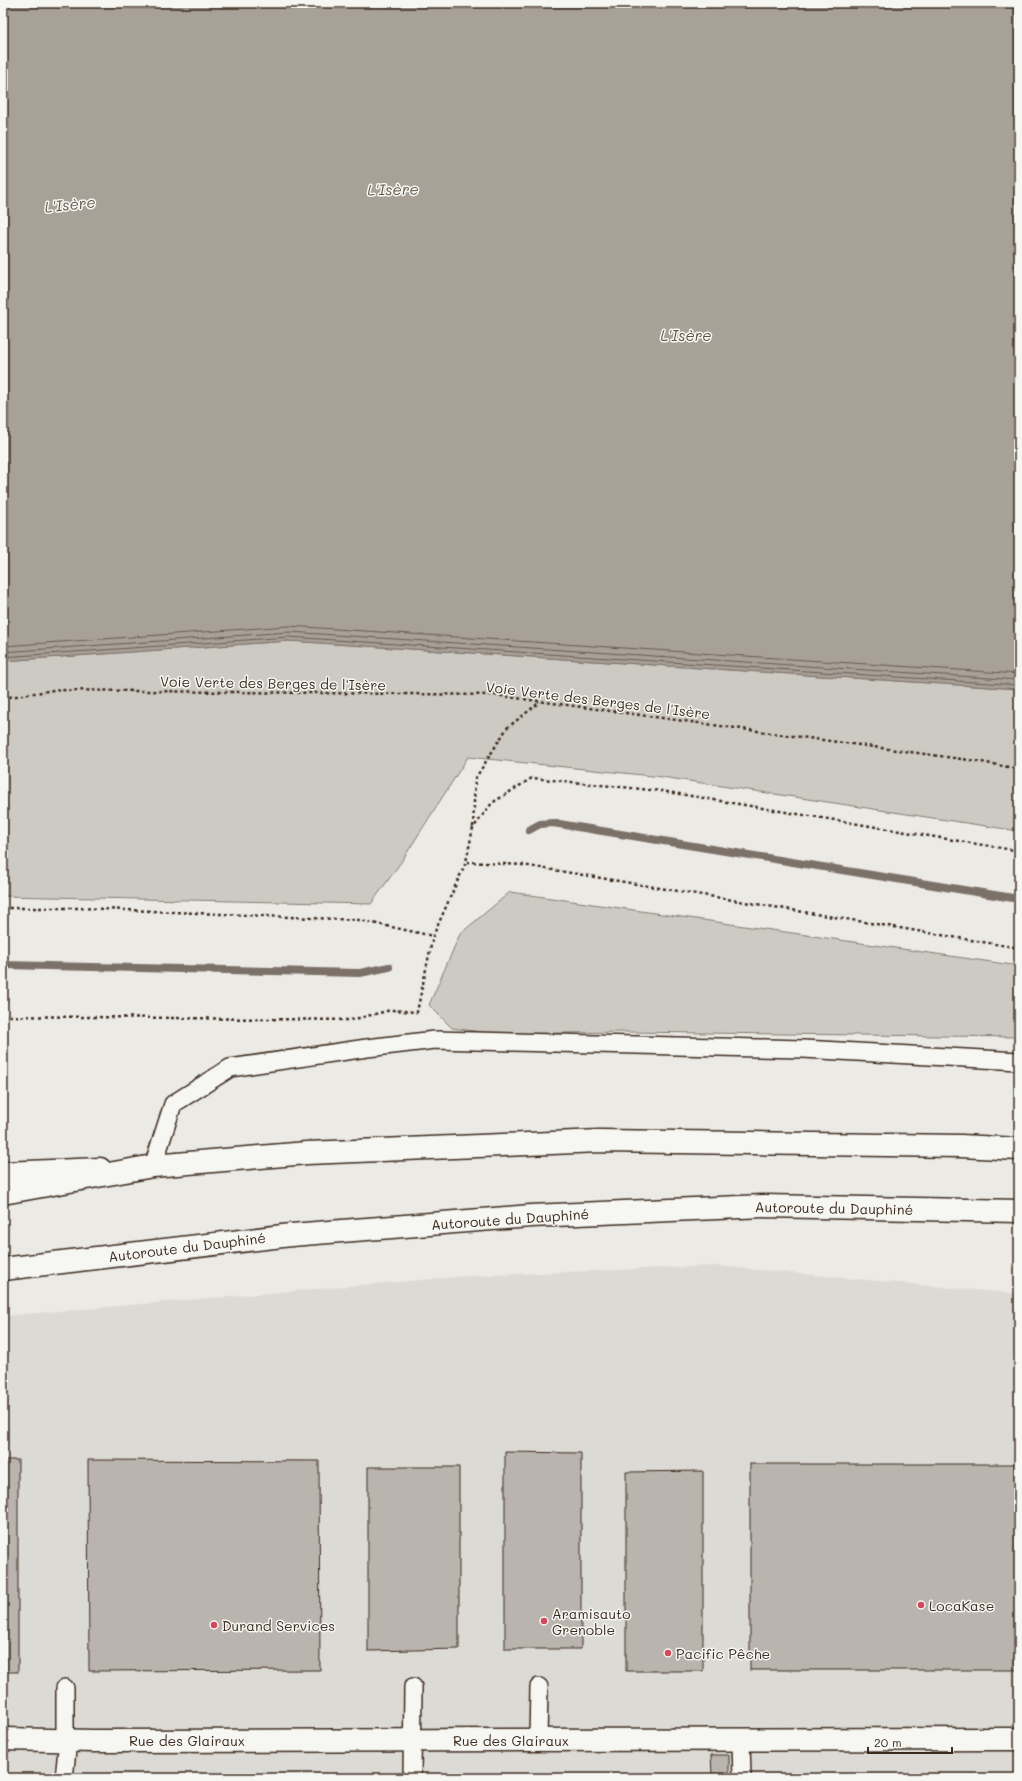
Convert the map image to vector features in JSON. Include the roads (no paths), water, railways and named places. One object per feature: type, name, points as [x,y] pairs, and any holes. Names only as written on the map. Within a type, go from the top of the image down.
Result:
[{"type":"main road","points":[[3,1172],[163,1165],[307,1153],[600,1141],[961,1146],[1019,1149]]},
{"type":"main road","points":[[3,1193],[163,1165]]},
{"type":"main road","name":"Autoroute du Dauphiné","points":[[3,1269],[291,1235],[531,1216],[764,1206],[1019,1211]]},
{"type":"main road","name":"Rue des Glairaux","points":[[3,1739],[1019,1739]]},
{"type":"lane","points":[[163,1165],[173,1104],[230,1068],[367,1048],[435,1040],[803,1048],[1019,1061]]},
{"type":"lane","points":[[412,1687],[412,1778]]},
{"type":"lane","points":[[538,1740],[539,1687]]},
{"type":"lane","points":[[64,1688],[64,1740],[67,1750],[64,1778]]},
{"type":"lane","points":[[741,1740],[742,1778]]},
{"type":"water","name":"L'Isère","points":[[3,3],[1019,3],[1019,689],[289,641],[3,661]]},
{"type":"waterway","points":[[529,830],[540,824],[553,823],[1019,899]]},
{"type":"waterway","points":[[3,965],[360,973],[389,967]]},
{"type":"place","name":"LocaKase","points":[[921,1605]]},
{"type":"place","name":"Aramisauto Grenoble","points":[[544,1621]]},
{"type":"place","name":"Durand Services","points":[[214,1625]]},
{"type":"place","name":"Pacific Pêche","points":[[668,1653]]}]
